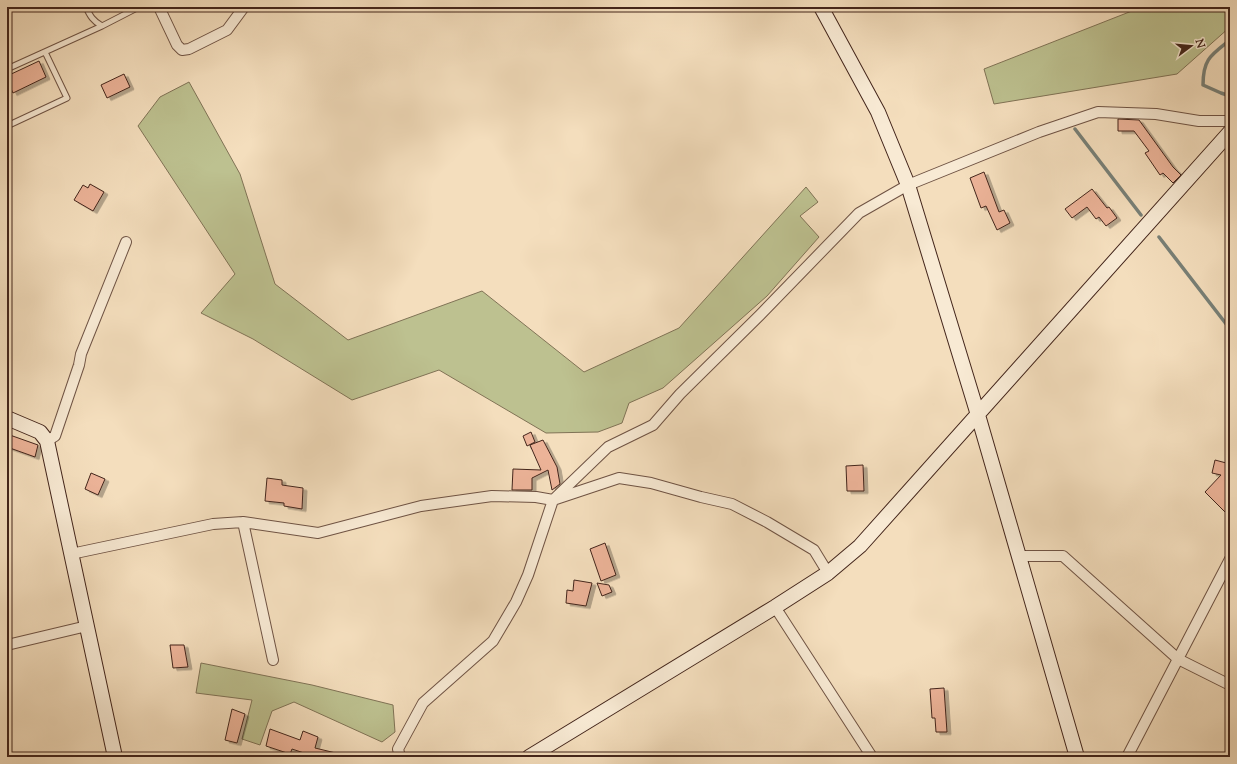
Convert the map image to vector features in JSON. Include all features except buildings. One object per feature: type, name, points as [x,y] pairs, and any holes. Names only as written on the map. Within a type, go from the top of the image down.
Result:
[{"type":"street","points":[[159,7],[177,45],[182,50],[189,49],[228,30],[244,7]]},
{"type":"street","points":[[821,7],[878,112],[908,185],[1020,556],[1076,757]]},
{"type":"street","points":[[400,757],[398,748],[423,703],[493,641],[516,602],[528,575],[553,500],[608,447],[653,425],[680,394],[760,316],[859,213],[908,185],[1039,132],[1098,112],[1156,114],[1199,121],[1230,121]]},
{"type":"street","points":[[530,757],[775,607],[828,573],[860,546],[1230,132]]},
{"type":"street","points":[[47,441],[55,436],[79,365],[81,354],[126,242]]},
{"type":"street","points":[[7,418],[40,432],[47,441],[117,756]]},
{"type":"street","points":[[71,554],[213,524],[243,522],[318,534],[384,515],[428,505],[492,496],[536,497],[553,500],[619,478],[651,483],[732,504],[767,522],[814,550],[828,573]]},
{"type":"street","points":[[243,522],[273,660]]},
{"type":"street","points":[[1020,556],[1063,556],[1178,659],[1230,685]]},
{"type":"street","points":[[1128,757],[1230,559]]},
{"type":"street","points":[[775,607],[872,757]]},
{"type":"street","points":[[7,645],[87,626]]},
{"type":"lane","points":[[86,7],[90,16],[95,22],[102,26]]},
{"type":"lane","points":[[7,69],[102,26],[139,7]]},
{"type":"lane","points":[[316,7],[324,7]]},
{"type":"lane","points":[[7,126],[66,98],[45,52]]},
{"type":"green space","points":[[1142,7],[1230,7],[1230,27],[1177,74],[994,104],[984,69]]},
{"type":"green space","points":[[189,82],[240,174],[275,284],[348,340],[482,291],[584,372],[679,328],[806,187],[818,202],[800,216],[819,237],[767,296],[663,388],[629,403],[622,423],[598,432],[546,433],[439,370],[352,400],[253,339],[201,313],[235,274],[138,126],[160,97]]},
{"type":"green space","points":[[201,663],[312,685],[393,705],[395,732],[382,742],[294,702],[272,711],[260,745],[242,739],[252,700],[196,693]]},
{"type":"waterway","points":[[1230,40],[1209,58],[1203,76],[1203,85],[1230,96]]},
{"type":"waterway","points":[[1075,129],[1141,215]]},
{"type":"waterway","points":[[1159,237],[1230,329]]}]
